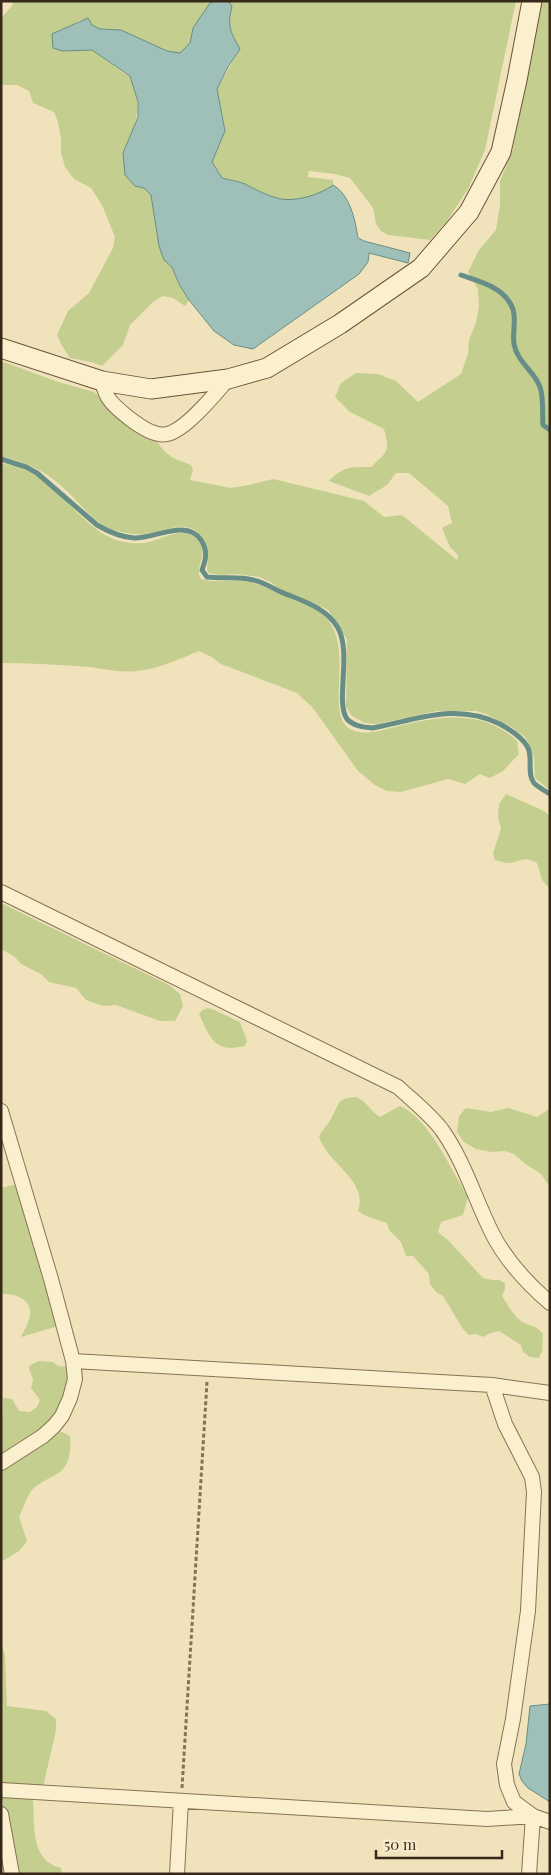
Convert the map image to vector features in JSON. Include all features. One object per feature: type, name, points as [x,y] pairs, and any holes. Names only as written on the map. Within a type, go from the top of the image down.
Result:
[{"type":"main road","points":[[1,348],[102,381],[151,389],[228,379],[268,368],[340,324],[421,268],[469,212],[501,152],[532,1]]},
{"type":"street","points":[[102,381],[105,395],[109,401],[136,424],[155,433],[167,434],[178,429],[199,411],[228,379]]},
{"type":"street","points":[[1,892],[398,1087],[425,1111],[442,1130],[460,1161],[493,1234],[514,1265],[550,1303]]},
{"type":"street","points":[[1,1111],[73,1360],[75,1379],[73,1390],[62,1416],[43,1436],[1,1463]]},
{"type":"street","points":[[73,1360],[492,1384],[550,1393]]},
{"type":"street","points":[[492,1384],[505,1424],[532,1477],[534,1492],[528,1611],[504,1764],[506,1785],[514,1802],[533,1816],[550,1822]]},
{"type":"street","points":[[1,1790],[487,1819],[533,1816]]},
{"type":"street","points":[[177,1874],[181,1801]]},
{"type":"street","points":[[1,1814],[12,1874]]},
{"type":"street","points":[[529,1874],[533,1816]]},
{"type":"path","points":[[181,1801],[208,1369]]},
{"type":"green space","points":[[13,1],[214,1],[210,3],[193,28],[190,43],[180,53],[167,51],[121,30],[100,29],[80,20],[60,30],[79,50],[92,50],[130,76],[137,98],[137,116],[123,153],[135,186],[144,188],[151,195],[159,246],[164,260],[172,267],[179,284],[189,300],[185,306],[173,298],[162,296],[153,302],[130,325],[123,345],[102,366],[70,358],[57,335],[68,311],[89,293],[113,248],[115,237],[102,205],[91,188],[74,179],[65,167],[61,152],[58,122],[54,112],[33,103],[29,91],[17,85],[1,85],[1,18],[12,6]]},
{"type":"green space","points":[[228,1],[516,1],[485,150],[468,189],[447,221],[430,240],[388,235],[381,231],[376,224],[373,208],[350,178],[309,171],[308,177],[333,180],[333,185],[328,189],[306,197],[283,200],[242,183],[222,178],[212,162],[225,131],[217,89],[240,49],[230,29],[232,6]]},
{"type":"green space","points":[[542,1],[550,1],[550,790],[535,778],[534,758],[526,738],[512,727],[488,715],[477,711],[437,711],[377,724],[365,723],[352,716],[346,707],[347,639],[328,610],[312,602],[287,594],[259,577],[209,573],[207,570],[206,547],[203,540],[199,534],[187,527],[136,534],[107,528],[90,515],[62,486],[46,474],[21,462],[1,456],[1,361],[55,381],[94,392],[121,416],[158,443],[173,458],[191,465],[193,470],[190,480],[231,488],[273,479],[364,501],[384,517],[402,515],[457,560],[458,555],[450,547],[442,528],[452,523],[448,506],[409,473],[396,473],[387,485],[369,496],[329,481],[339,472],[348,468],[371,467],[384,454],[387,447],[384,429],[350,412],[335,397],[341,383],[356,373],[378,374],[396,381],[418,402],[461,374],[468,354],[469,340],[476,323],[479,306],[478,289],[468,272],[479,250],[496,230],[500,205],[500,181],[513,149],[530,54]]},
{"type":"green space","points":[[1,463],[37,476],[55,490],[88,523],[111,538],[125,542],[144,543],[174,534],[188,533],[195,537],[202,548],[203,552],[199,570],[201,579],[250,582],[317,610],[330,622],[337,638],[340,674],[339,708],[342,720],[350,729],[360,732],[371,732],[441,718],[473,719],[503,730],[517,741],[519,754],[503,771],[490,778],[480,774],[465,784],[448,779],[401,792],[387,791],[375,785],[358,771],[313,708],[297,693],[221,664],[199,651],[161,666],[131,671],[1,663]]},
{"type":"green space","points":[[506,794],[544,811],[550,816],[550,889],[542,880],[537,863],[528,859],[508,863],[495,860],[493,853],[501,829],[498,817],[499,804]]},
{"type":"green space","points":[[1,903],[169,985],[180,994],[183,1006],[175,1021],[160,1021],[116,1005],[103,1006],[94,1003],[86,1000],[76,988],[49,982],[41,974],[21,964],[15,957],[1,949]]},
{"type":"green space","points":[[208,1008],[240,1022],[247,1041],[245,1046],[226,1047],[220,1046],[215,1042],[199,1014],[202,1010]]},
{"type":"green space","points":[[356,1097],[380,1117],[400,1106],[411,1112],[430,1133],[468,1197],[463,1215],[441,1222],[438,1232],[448,1240],[483,1278],[499,1280],[505,1283],[502,1296],[514,1314],[519,1320],[536,1327],[543,1334],[542,1351],[539,1358],[530,1357],[523,1352],[521,1345],[499,1331],[483,1337],[476,1334],[469,1335],[463,1329],[443,1296],[436,1292],[430,1284],[429,1274],[413,1256],[406,1256],[401,1242],[389,1230],[387,1223],[366,1216],[358,1211],[360,1200],[358,1190],[323,1146],[319,1136],[339,1103]]},
{"type":"green space","points":[[550,1106],[550,1187],[541,1174],[514,1154],[505,1151],[491,1152],[476,1149],[464,1142],[457,1132],[459,1116],[466,1108],[491,1112],[508,1108],[537,1117],[548,1110]]},
{"type":"green space","points":[[17,1184],[58,1326],[21,1337],[30,1315],[28,1304],[21,1298],[11,1294],[1,1294],[1,1188]]},
{"type":"green space","points":[[39,1361],[53,1362],[58,1366],[70,1367],[70,1388],[54,1420],[1,1459],[3,1398],[12,1399],[19,1411],[30,1412],[37,1407],[40,1400],[31,1388],[33,1380],[29,1368],[30,1365]]},
{"type":"green space","points":[[58,1430],[70,1436],[70,1452],[65,1467],[33,1489],[19,1517],[27,1541],[19,1551],[1,1562],[1,1467]]},
{"type":"green space","points":[[1,1641],[5,1656],[7,1706],[46,1711],[56,1719],[56,1730],[43,1787],[1,1784]]},
{"type":"green space","points":[[30,1795],[33,1800],[36,1841],[39,1850],[51,1864],[61,1868],[62,1874],[15,1874],[2,1797]]},
{"type":"water","points":[[214,1],[228,1],[232,6],[230,29],[240,49],[217,89],[225,131],[212,162],[222,178],[242,183],[268,195],[283,199],[306,197],[328,189],[333,185],[339,189],[348,201],[358,238],[410,253],[408,263],[369,253],[368,262],[359,274],[253,349],[234,345],[214,331],[189,300],[179,284],[172,267],[164,260],[159,246],[151,195],[144,188],[135,186],[125,175],[123,153],[138,117],[138,102],[130,76],[92,50],[62,51],[53,48],[52,34],[88,18],[92,25],[100,29],[121,30],[167,51],[180,53],[190,43],[193,28],[210,3]]},
{"type":"water","points":[[550,1704],[550,1802],[528,1788],[519,1774],[526,1744],[530,1706]]},
{"type":"waterway","points":[[461,275],[495,288],[510,303],[514,313],[514,344],[522,362],[538,382],[541,391],[543,425],[550,430]]},
{"type":"waterway","points":[[1,459],[26,467],[37,473],[97,525],[106,530],[134,538],[179,530],[195,534],[205,548],[206,555],[202,570],[207,577],[242,578],[257,581],[313,606],[327,615],[338,628],[342,638],[344,650],[342,701],[347,719],[352,723],[372,728],[420,717],[452,713],[467,714],[500,724],[518,736],[527,746],[530,755],[532,779],[534,783],[550,794]]}]
